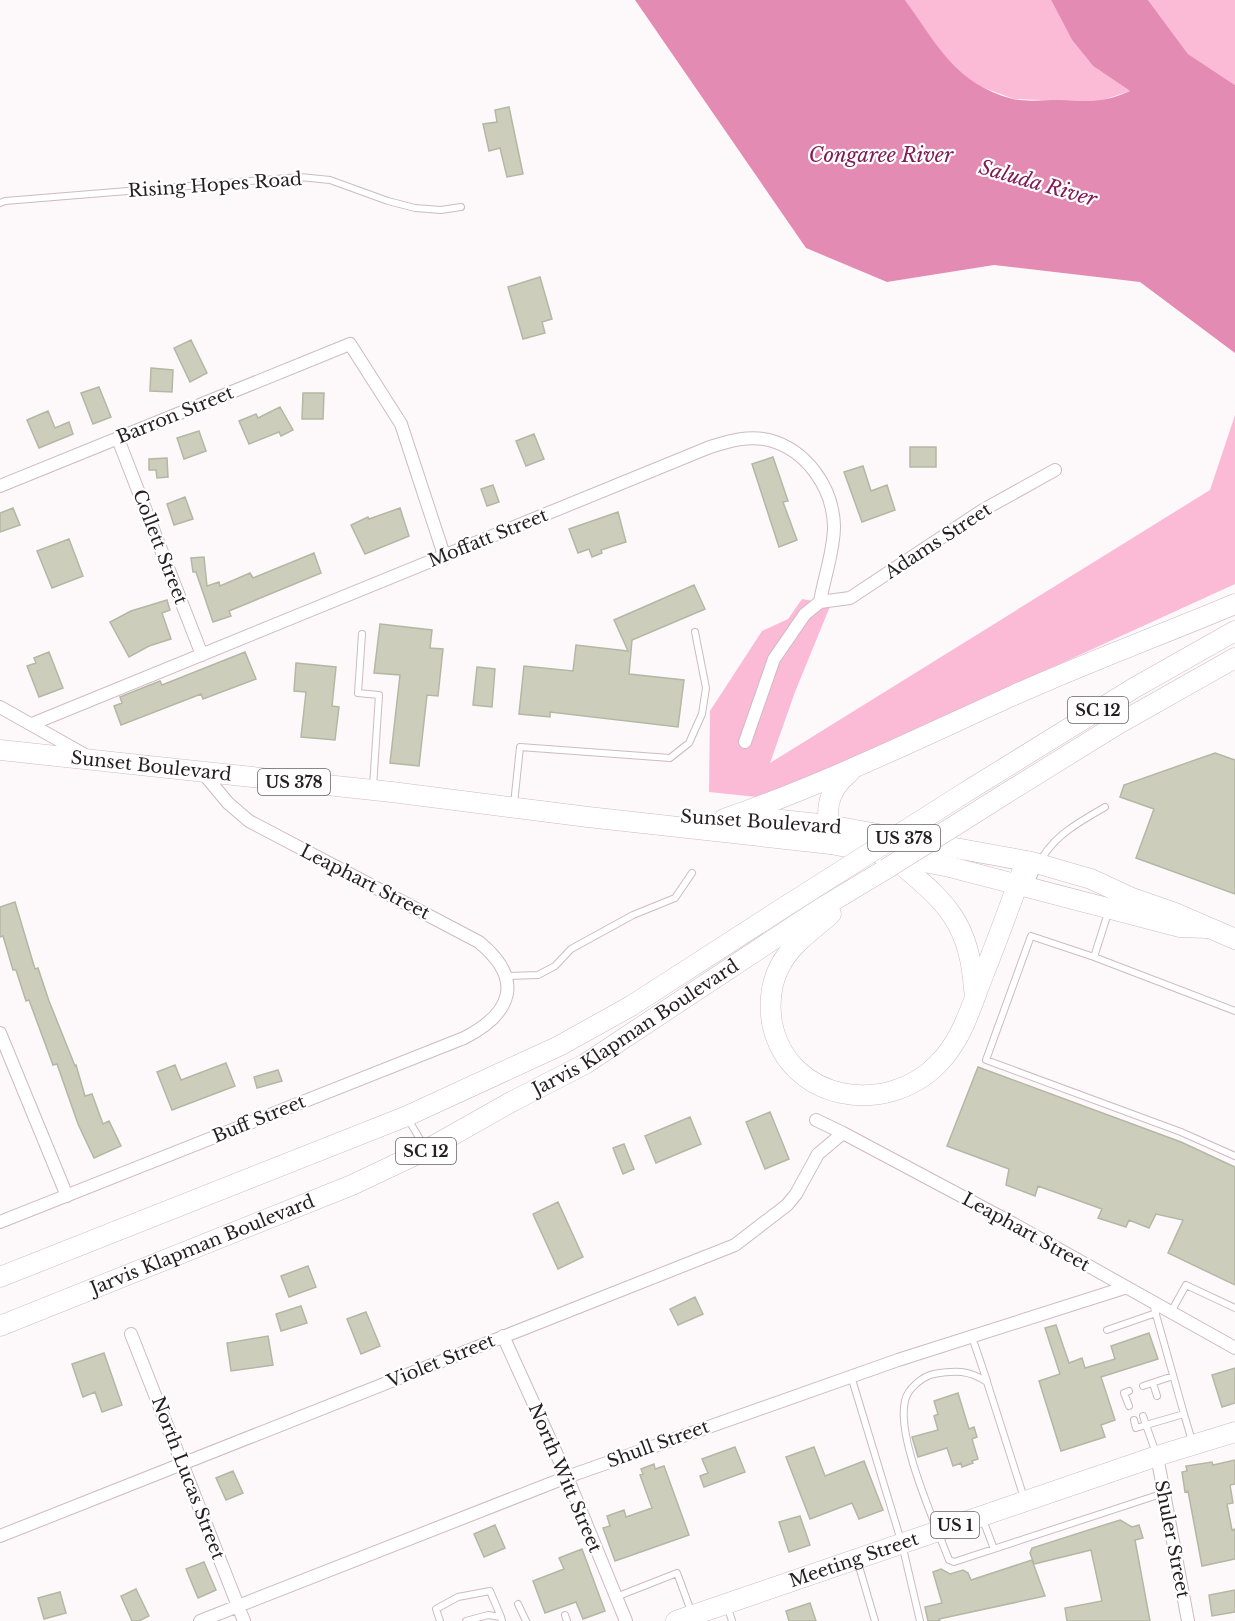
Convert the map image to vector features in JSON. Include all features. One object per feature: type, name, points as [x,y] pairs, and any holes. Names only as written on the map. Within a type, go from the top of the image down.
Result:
[{"type":"main road","points":[[724,819],[765,805],[856,767],[1015,695],[1235,604]]},
{"type":"main road","name":"Jarvis Klapman Boulevard","points":[[0,1276],[407,1116],[560,1046],[631,1006],[969,790],[1134,688],[1232,633]]},
{"type":"main road","name":"SC 12","points":[[887,861],[1005,794],[1118,724],[1235,658]]},
{"type":"main road","name":"Sunset Boulevard","points":[[0,750],[373,790],[588,817],[830,834],[1033,863],[1091,879],[1235,939]]},
{"type":"main road","points":[[830,834],[828,805],[833,790],[839,781],[856,767]]},
{"type":"main road","name":"Sunset Boulevard","points":[[588,817],[633,813],[724,819],[772,819],[830,834],[887,861],[1023,886],[1180,927],[1207,928]]},
{"type":"main road","points":[[974,998],[973,966],[962,929],[933,892],[887,861],[825,912],[789,952],[775,975],[770,1002],[773,1029],[784,1054],[797,1070],[813,1083],[839,1093],[866,1096],[892,1091],[917,1080],[938,1063],[956,1042],[969,1018],[974,998],[1033,863]]},
{"type":"main road","name":"Jarvis Klapman Boulevard","points":[[0,1326],[352,1185],[426,1150],[585,1064],[825,912]]},
{"type":"main road","name":"Meeting Street","points":[[684,1618],[729,1613],[857,1560],[1157,1456],[1235,1432]]},
{"type":"street","name":"Barron Street","points":[[0,486],[350,344],[401,424],[444,555]]},
{"type":"street","name":"Collett Street","points":[[118,439],[202,655]]},
{"type":"street","name":"Moffatt Street","points":[[32,724],[710,447],[742,439],[769,440],[788,449],[816,473],[829,497],[833,510],[833,539],[820,602]]},
{"type":"street","name":"Adams Street","points":[[820,602],[850,598],[983,510],[1055,470]]},
{"type":"street","points":[[745,742],[774,659],[805,614],[820,602]]},
{"type":"street","points":[[0,707],[93,760]]},
{"type":"street","name":"Leaphart Street","points":[[203,773],[228,803],[249,821],[468,934],[499,960],[507,976]]},
{"type":"street","name":"Buff Street","points":[[0,1222],[464,1038],[487,1024],[498,1014],[506,1000],[507,976]]},
{"type":"street","points":[[0,1034],[67,1196]]},
{"type":"street","name":"Leaphart Street","points":[[816,1120],[1012,1223],[1154,1308],[1170,1313],[1235,1348]]},
{"type":"street","name":"Violet Street","points":[[0,1536],[735,1245],[787,1205],[796,1194],[818,1154],[843,1133]]},
{"type":"street","name":"Shull Street","points":[[200,1621],[567,1477],[851,1376],[1124,1288]]},
{"type":"street","name":"North Lucas Street","points":[[131,1335],[244,1621]]},
{"type":"street","name":"North Witt Street","points":[[503,1336],[567,1477],[626,1621]]},
{"type":"street","name":"Shuler Street","points":[[1157,1456],[1188,1621]]},
{"type":"lane","name":"Rising Hopes Road","points":[[0,203],[300,177],[330,180],[387,201],[415,208],[441,210],[460,207]]},
{"type":"lane","points":[[514,807],[520,747],[670,758],[689,743],[702,714],[706,688],[695,632]]},
{"type":"lane","points":[[362,634],[358,693],[379,695],[373,790]]},
{"type":"lane","points":[[1033,863],[1044,856],[1056,840],[1083,819],[1105,807]]},
{"type":"lane","points":[[507,976],[538,975],[555,966],[571,949],[633,915],[675,898],[692,873]]},
{"type":"lane","points":[[1094,957],[1109,909]]},
{"type":"lane","points":[[1235,1011],[1094,957],[1030,936],[986,1060],[1181,1132],[1235,1156]]},
{"type":"lane","points":[[407,1116],[426,1150]]},
{"type":"lane","points":[[1170,1313],[1186,1285],[1235,1308]]},
{"type":"lane","points":[[1107,1330],[1154,1308],[1193,1445]]},
{"type":"lane","points":[[972,1336],[1025,1502]]},
{"type":"lane","points":[[987,1382],[974,1373],[953,1370],[929,1375],[915,1384],[905,1399],[904,1429],[949,1560],[954,1562],[1164,1493]]},
{"type":"lane","points":[[851,1376],[902,1544],[920,1621]]},
{"type":"lane","points":[[1143,1386],[1173,1376]]},
{"type":"lane","points":[[1153,1383],[1157,1396]]},
{"type":"lane","points":[[1129,1391],[1124,1393],[1129,1406]]},
{"type":"lane","points":[[1162,1411],[1165,1419]]},
{"type":"lane","points":[[1134,1420],[1136,1428],[1184,1413]]},
{"type":"lane","points":[[1143,1416],[1157,1456]]},
{"type":"lane","points":[[982,1516],[994,1549]]},
{"type":"lane","points":[[857,1560],[875,1621]]},
{"type":"lane","points":[[615,1597],[677,1573],[684,1618]]},
{"type":"lane","points":[[440,1621],[436,1609],[458,1597],[490,1591],[502,1619]]},
{"type":"lane","points":[[518,1604],[526,1621]]},
{"type":"lane","points":[[466,1621],[488,1615],[502,1619]]},
{"type":"shaded area","points":[[905,0],[1051,0],[1072,40],[1093,66],[1130,91],[1097,102],[1014,99],[976,85],[952,65],[931,40]]},
{"type":"shaded area","points":[[1148,0],[1235,0],[1235,85],[1188,54]]},
{"type":"shaded area","points":[[1235,415],[1235,584],[766,798],[709,792],[710,711],[762,631],[788,619],[802,599],[831,604],[795,692],[770,763],[1210,490]]},
{"type":"water","name":"Congaree River","points":[[635,0],[905,0],[949,60],[976,83],[993,92],[1018,100],[1086,101],[1111,98],[1130,91],[1093,66],[1072,40],[1051,0],[1148,0],[1188,54],[1235,85],[1235,353],[1140,282],[994,265],[887,282],[806,248]]},
{"type":"building","points":[[509,107],[523,174],[507,177],[500,148],[489,151],[483,124],[497,122],[495,110]]},
{"type":"building","points":[[540,277],[552,319],[542,322],[545,333],[523,339],[508,287]]},
{"type":"building","points":[[191,340],[207,373],[190,382],[174,348]]},
{"type":"building","points":[[151,368],[173,370],[172,392],[150,391]]},
{"type":"building","points":[[99,387],[111,417],[93,424],[81,393]]},
{"type":"building","points":[[303,393],[324,393],[323,419],[302,419]]},
{"type":"building","points":[[280,407],[293,430],[281,436],[279,432],[249,444],[239,421],[256,414],[258,418]]},
{"type":"building","points":[[48,411],[55,428],[69,422],[73,434],[39,448],[27,420]]},
{"type":"building","points":[[199,431],[206,451],[184,459],[177,438]]},
{"type":"building","points":[[534,434],[544,459],[526,466],[516,441]]},
{"type":"building","points":[[910,447],[936,447],[936,467],[910,467]]},
{"type":"building","points":[[773,457],[788,501],[783,502],[797,540],[779,547],[752,464]]},
{"type":"building","points":[[167,458],[168,477],[157,478],[156,470],[149,470],[149,459]]},
{"type":"building","points":[[863,466],[871,491],[887,485],[895,510],[862,522],[844,472]]},
{"type":"building","points":[[493,485],[499,502],[487,506],[481,489]]},
{"type":"building","points":[[185,497],[193,519],[174,525],[167,504]]},
{"type":"building","points":[[13,508],[20,525],[0,532],[0,513]]},
{"type":"building","points":[[400,508],[409,536],[365,554],[351,525],[368,517],[369,519]]},
{"type":"building","points":[[618,512],[626,542],[601,550],[602,553],[592,557],[589,549],[578,553],[569,529]]},
{"type":"building","points":[[69,539],[83,576],[52,588],[37,551]]},
{"type":"building","points":[[314,553],[321,573],[229,611],[231,616],[213,622],[196,572],[193,572],[191,558],[204,557],[207,586],[219,582],[220,586],[250,573],[253,578]]},
{"type":"building","points":[[694,585],[705,609],[632,640],[629,674],[684,680],[678,727],[550,712],[550,717],[519,714],[524,666],[573,671],[576,645],[628,651],[614,620]]},
{"type":"building","points":[[167,600],[170,610],[162,613],[171,639],[149,646],[129,657],[110,622],[131,611]]},
{"type":"building","points":[[380,624],[432,630],[430,648],[443,649],[438,696],[427,695],[419,766],[390,763],[400,675],[374,673]]},
{"type":"building","points":[[49,652],[63,688],[39,697],[27,666],[36,663],[34,658]]},
{"type":"building","points":[[245,652],[256,679],[203,699],[201,694],[121,725],[114,706],[122,703],[120,697],[160,681],[162,685]]},
{"type":"building","points":[[296,663],[336,667],[332,706],[339,707],[335,740],[301,737],[306,692],[294,691]]},
{"type":"building","points":[[477,667],[495,669],[492,707],[473,705]]},
{"type":"building","points":[[1215,753],[1235,760],[1235,894],[1136,858],[1154,809],[1120,797],[1124,785]]},
{"type":"building","points":[[15,902],[35,969],[38,968],[76,1065],[85,1096],[92,1094],[103,1124],[109,1121],[121,1146],[94,1158],[78,1124],[57,1064],[53,1065],[29,1000],[26,1001],[16,970],[13,970],[3,936],[0,937],[0,907]]},
{"type":"building","points":[[226,1063],[235,1086],[172,1110],[157,1072],[175,1065],[181,1080]]},
{"type":"building","points":[[978,1067],[1181,1142],[1235,1167],[1235,1285],[1168,1253],[1183,1220],[1156,1214],[1149,1228],[1129,1220],[1126,1227],[1098,1218],[1102,1209],[1038,1186],[1035,1196],[1006,1185],[1009,1169],[947,1146]]},
{"type":"building","points":[[278,1070],[282,1081],[257,1088],[254,1077]]},
{"type":"building","points":[[770,1112],[789,1159],[765,1169],[746,1122]]},
{"type":"building","points":[[690,1117],[701,1144],[656,1163],[645,1136]]},
{"type":"building","points":[[624,1144],[634,1169],[623,1174],[613,1148]]},
{"type":"building","points":[[558,1202],[583,1257],[558,1269],[533,1214]]},
{"type":"building","points":[[308,1266],[316,1287],[289,1297],[281,1276]]},
{"type":"building","points":[[695,1297],[703,1314],[678,1325],[670,1309]]},
{"type":"building","points":[[301,1306],[307,1323],[281,1331],[276,1314]]},
{"type":"building","points":[[366,1312],[380,1346],[361,1354],[347,1319]]},
{"type":"building","points":[[1056,1325],[1069,1363],[1082,1358],[1085,1368],[1115,1359],[1111,1346],[1149,1333],[1158,1359],[1101,1377],[1115,1420],[1101,1425],[1105,1437],[1061,1451],[1039,1381],[1060,1374],[1045,1328]]},
{"type":"building","points":[[268,1336],[273,1365],[231,1371],[227,1343]]},
{"type":"building","points":[[104,1353],[122,1405],[102,1412],[95,1392],[83,1397],[72,1364]]},
{"type":"building","points":[[1235,1368],[1235,1403],[1222,1407],[1212,1375]]},
{"type":"building","points":[[958,1393],[969,1429],[974,1427],[977,1437],[972,1439],[978,1459],[962,1467],[961,1463],[953,1466],[947,1448],[918,1457],[912,1437],[938,1430],[934,1416],[938,1414],[934,1401]]},
{"type":"building","points":[[735,1447],[745,1472],[704,1487],[700,1476],[708,1473],[702,1459]]},
{"type":"building","points":[[814,1447],[825,1476],[864,1461],[883,1510],[859,1519],[852,1503],[810,1519],[786,1457]]},
{"type":"building","points":[[1235,1460],[1235,1484],[1230,1485],[1233,1503],[1227,1504],[1232,1530],[1235,1529],[1235,1559],[1202,1566],[1188,1491],[1185,1492],[1182,1472],[1187,1471],[1186,1466],[1212,1462],[1213,1465]]},
{"type":"building","points":[[654,1464],[655,1469],[664,1466],[689,1535],[615,1561],[603,1528],[610,1526],[607,1516],[624,1510],[626,1517],[652,1508],[640,1475],[643,1474],[641,1469]]},
{"type":"building","points":[[233,1471],[243,1493],[226,1500],[216,1478]]},
{"type":"building","points":[[800,1516],[810,1545],[789,1552],[779,1522]]},
{"type":"building","points":[[1120,1520],[1132,1527],[1139,1525],[1143,1538],[1135,1540],[1150,1621],[1067,1621],[1065,1608],[1102,1601],[1091,1550],[1034,1564],[1030,1553],[1032,1548]]},
{"type":"building","points":[[495,1525],[505,1548],[484,1557],[474,1534]]},
{"type":"building","points":[[582,1549],[605,1611],[583,1619],[576,1602],[545,1613],[533,1581],[564,1569],[559,1558]]},
{"type":"building","points":[[1032,1560],[1045,1596],[939,1619],[940,1621],[928,1621],[925,1607],[942,1603],[933,1572],[941,1569],[950,1574],[963,1570],[968,1573],[971,1580]]},
{"type":"building","points":[[204,1562],[216,1590],[198,1598],[186,1569]]},
{"type":"building","points":[[136,1589],[149,1616],[139,1621],[132,1621],[121,1596]]},
{"type":"building","points":[[1235,1590],[1235,1612],[1212,1616],[1209,1595]]},
{"type":"building","points":[[60,1592],[66,1613],[44,1619],[38,1598]]},
{"type":"building","points":[[810,1603],[816,1621],[789,1621],[786,1611]]},
{"type":"water label","name":"Saluda River","points":[[1038,183]]}]
